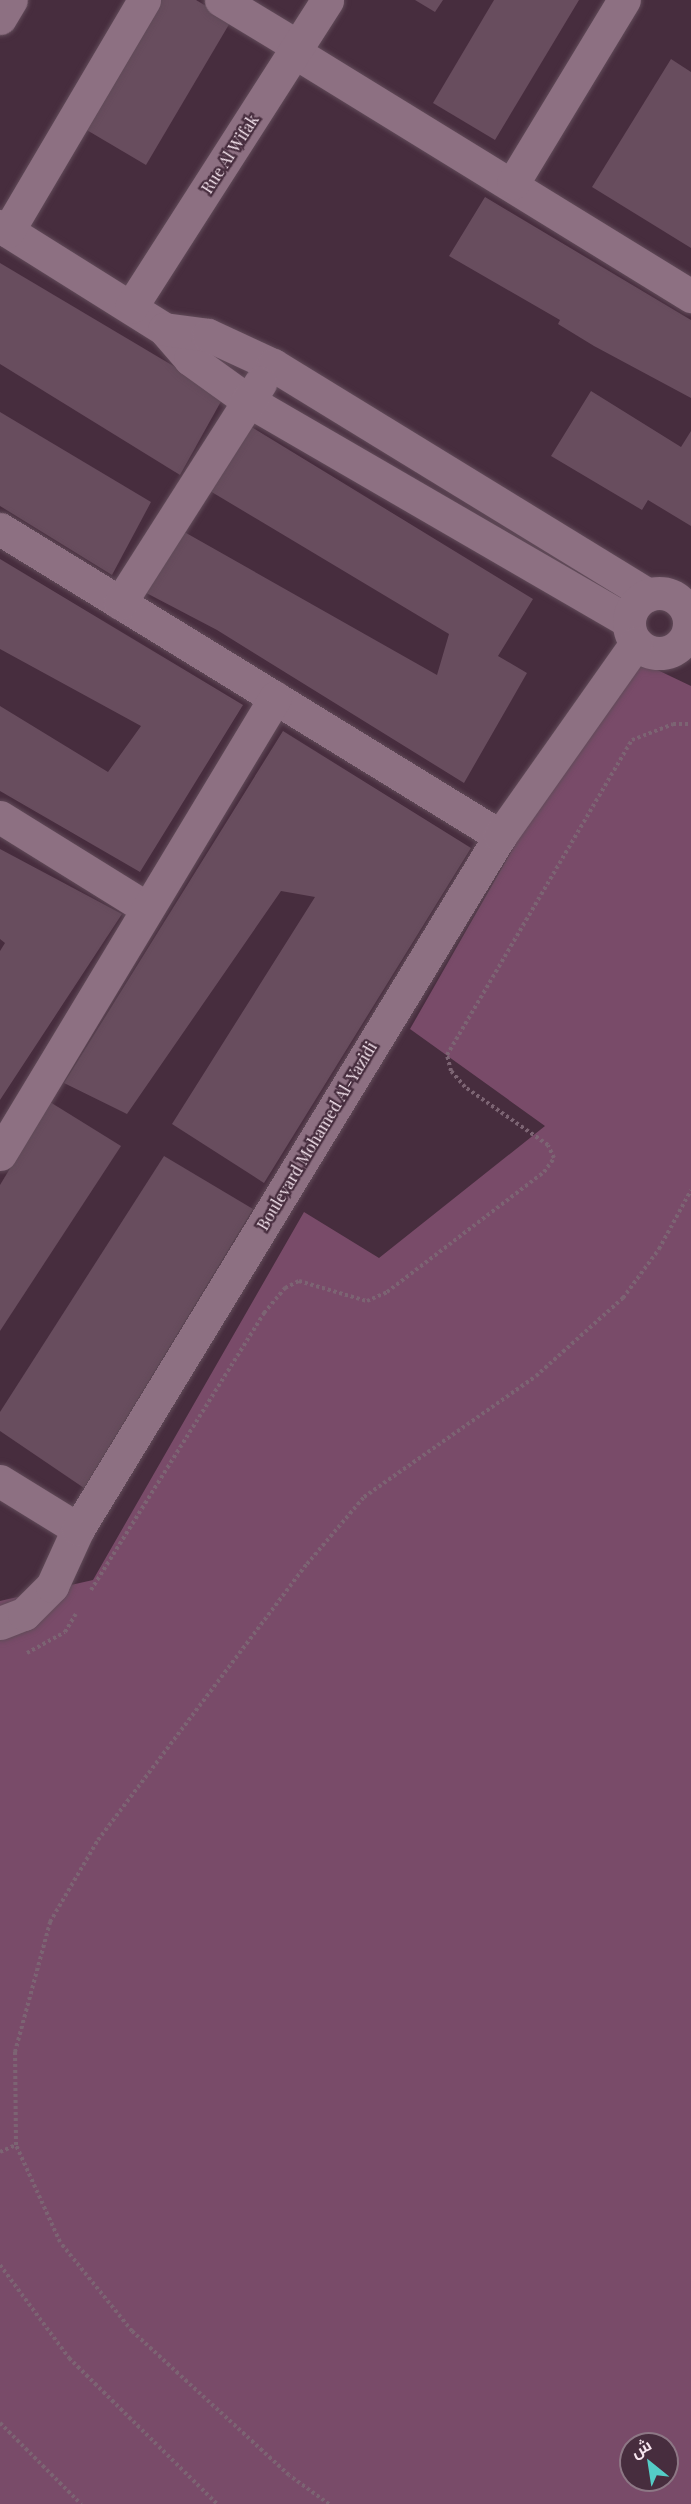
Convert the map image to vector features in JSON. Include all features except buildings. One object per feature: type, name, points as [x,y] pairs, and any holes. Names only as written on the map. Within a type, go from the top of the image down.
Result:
[{"type":"street","points":[[0,18],[11,0]]},
{"type":"street","points":[[144,0],[4,229],[164,329],[190,359],[247,400],[632,632],[657,653],[688,628],[675,597],[648,595],[273,365],[208,335],[164,329]]},
{"type":"street","points":[[221,0],[297,50],[691,296]]},
{"type":"street","name":"Rue Al Wifak","points":[[131,307],[327,0]]},
{"type":"street","points":[[513,183],[624,0]]},
{"type":"street","points":[[120,603],[247,400],[273,365]]},
{"type":"street","points":[[0,529],[500,836]]},
{"type":"street","points":[[632,632],[636,603],[648,595]]},
{"type":"street","name":"Boulevard Mohamed Al-Yazidi","points":[[0,1623],[24,1614],[52,1586],[78,1528],[500,836],[632,632]]},
{"type":"street","points":[[0,1154],[275,698]]},
{"type":"street","points":[[0,817],[147,908]]},
{"type":"street","points":[[0,1480],[78,1528]]},
{"type":"path","points":[[90,1592],[264,1313],[285,1288],[299,1281],[367,1301],[387,1292],[544,1172],[554,1158],[548,1145],[465,1087],[451,1071],[447,1055],[632,740],[673,724],[691,724]]},
{"type":"path","points":[[329,2504],[289,2475],[132,2331],[60,2242],[16,2145],[15,2052],[50,1922],[98,1840],[307,1564],[364,1497],[536,1376],[623,1298],[659,1249],[691,1190]]},
{"type":"path","points":[[24,1654],[44,1647],[65,1632],[77,1612]]},
{"type":"path","points":[[0,2152],[16,2145]]},
{"type":"path","points":[[0,2265],[69,2358],[218,2504]]},
{"type":"path","points":[[0,2423],[81,2504]]},
{"type":"shaded area","points":[[624,654],[691,686],[691,2504],[0,2504],[0,1601],[93,1580],[304,1212],[379,1258],[545,1126],[410,1029]]}]
